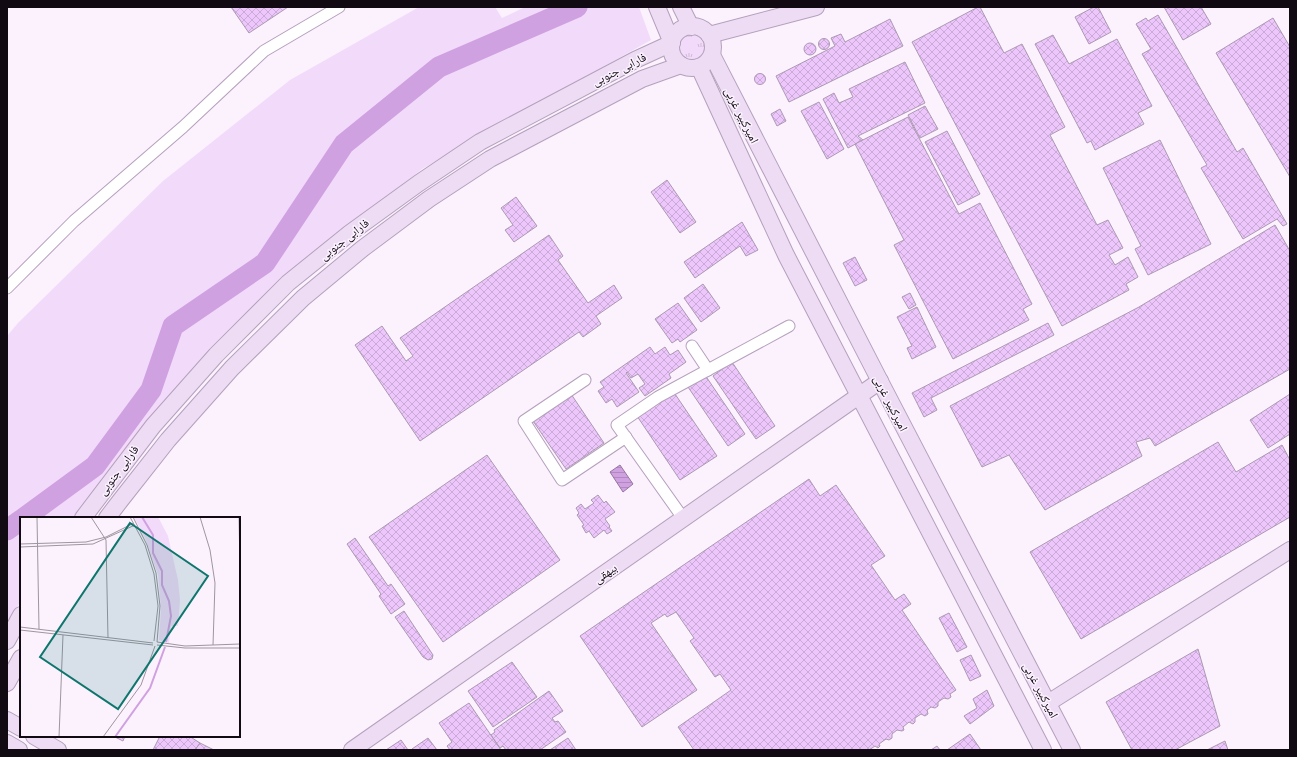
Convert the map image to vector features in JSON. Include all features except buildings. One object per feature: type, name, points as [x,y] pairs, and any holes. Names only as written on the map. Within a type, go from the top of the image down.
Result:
[{"type":"street","points":[[7,288],[74,221],[183,127],[264,52],[339,7]]},
{"type":"street","points":[[657,7],[672,43],[673,55],[676,61],[681,65],[693,68],[704,64],[712,55],[713,48],[709,36],[698,28],[685,28],[674,37],[672,43]]},
{"type":"street","points":[[681,7],[691,27]]},
{"type":"street","points":[[709,36],[816,7]]},
{"type":"street","name":"فارابی جنوبی","points":[[84,517],[153,426],[216,355],[288,284],[350,233],[418,183],[480,142],[635,60],[672,43]]},
{"type":"street","name":"امیرکبیر غربی","points":[[712,55],[1072,750]]},
{"type":"street","name":"فارابی جنوبی","points":[[108,517],[168,440],[232,368],[303,298],[362,249],[429,199],[490,159],[642,79],[681,65]]},
{"type":"street","name":"امیرکبیر غربی","points":[[699,67],[786,255],[1043,750]]},
{"type":"street","points":[[683,518],[617,425],[658,397],[789,326]]},
{"type":"street","points":[[692,346],[708,370]]},
{"type":"street","points":[[585,380],[524,421],[562,480],[626,437]]},
{"type":"street","name":"بیهقی","points":[[352,750],[880,381]]},
{"type":"street","points":[[1048,703],[1290,550]]},
{"type":"street","points":[[7,641],[20,617]]},
{"type":"street","points":[[7,683],[20,660]]},
{"type":"street","points":[[7,720],[20,727]]},
{"type":"street","points":[[36,737],[58,750]]},
{"type":"street","points":[[7,743],[19,750]]},
{"type":"green space","points":[[419,7],[495,7],[502,18],[525,7],[639,7],[651,40],[422,169],[318,252],[79,517],[20,517],[20,602],[7,627],[7,336],[18,323],[163,181],[290,80]]},
{"type":"green space","points":[[692,31],[702,35],[706,45],[702,55],[692,59],[682,55],[678,45],[682,35]]},
{"type":"shaded area","points":[[620,465],[633,484],[623,492],[610,472]]},
{"type":"waterway","points":[[25,517],[95,466],[151,390],[173,326],[265,263],[344,144],[439,67],[577,7]]},
{"type":"waterway","points":[[7,530],[20,521]]}]
